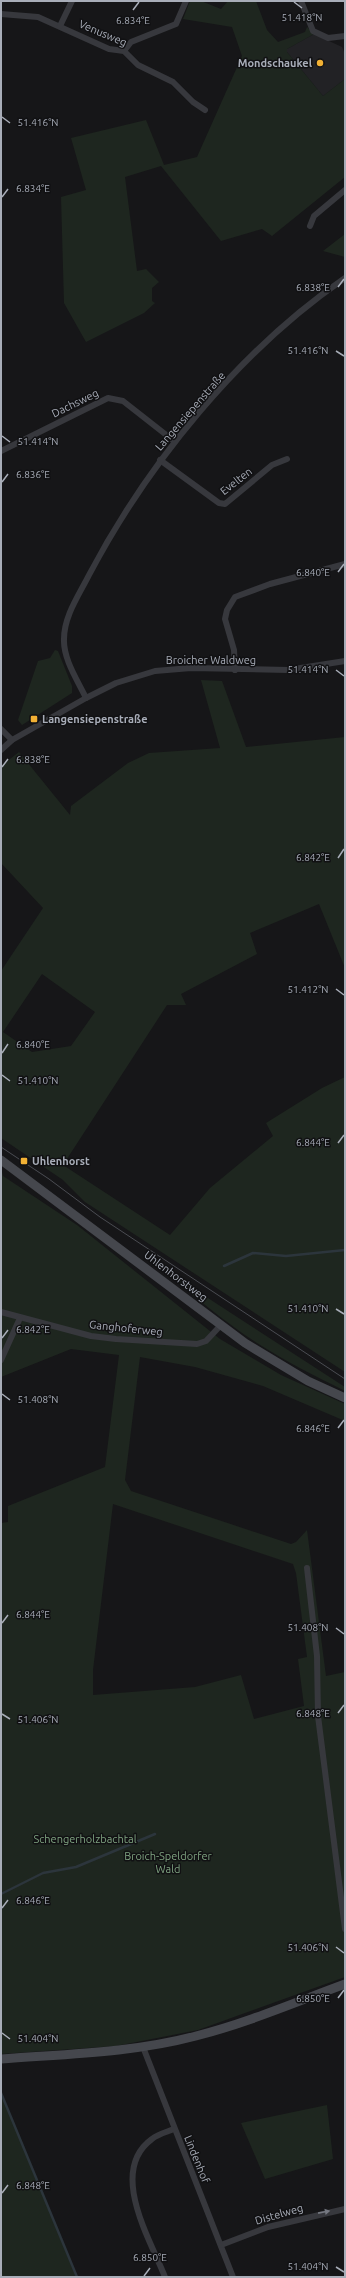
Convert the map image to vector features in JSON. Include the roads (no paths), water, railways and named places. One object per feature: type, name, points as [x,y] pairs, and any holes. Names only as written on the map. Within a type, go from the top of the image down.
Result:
[{"type":"main road","name":"Uhlenhorstweg","points":[[1,1160],[44,1190],[221,1325],[283,1368],[345,1398]]},
{"type":"main road","points":[[1,2059],[143,2047],[196,2036],[234,2025],[345,1984]]},
{"type":"street","points":[[60,26],[72,1]]},
{"type":"street","points":[[124,51],[131,42],[176,24],[186,1]]},
{"type":"street","points":[[301,1],[313,31],[328,38],[345,36]]},
{"type":"street","name":"Venusweg","points":[[1,14],[38,17],[109,49],[124,51],[138,65],[173,82],[193,102],[205,110]]},
{"type":"street","points":[[310,226],[314,216],[345,190]]},
{"type":"street","name":"Langensiepenstraße","points":[[86,698],[71,666],[64,645],[65,627],[69,613],[99,557],[160,460],[174,441],[255,354],[303,310],[345,278]]},
{"type":"street","name":"Dachsweg","points":[[1,451],[108,398],[123,401],[174,441]]},
{"type":"street","name":"Evelten","points":[[160,460],[219,503],[225,504],[272,465],[287,459]]},
{"type":"street","points":[[236,670],[234,650],[226,619],[227,610],[235,597],[263,586],[345,564]]},
{"type":"street","name":"Broicher Waldweg","points":[[1,750],[12,740],[86,698],[116,683],[155,671],[191,668],[288,670],[345,661]]},
{"type":"street","points":[[1,729],[12,740]]},
{"type":"street","name":"Ganghoferweg","points":[[1,1312],[91,1336],[197,1344],[206,1341],[221,1325]]},
{"type":"street","points":[[1,1360],[20,1318]]},
{"type":"street","points":[[307,1568],[317,1656],[318,1716],[345,1929]]},
{"type":"street","name":"Lindenhof","points":[[143,2047],[233,2277]]},
{"type":"street","points":[[165,2277],[134,2201],[132,2176],[136,2158],[146,2144],[152,2138],[174,2129]]},
{"type":"street","name":"Distelweg","points":[[221,2244],[268,2227],[345,2209]]},
{"type":"waterway","points":[[224,1266],[253,1253],[286,1256],[345,1250]]},
{"type":"waterway","points":[[1,1894],[43,1873],[76,1867],[155,1834]]},
{"type":"waterway","points":[[1,2093],[77,2277]]},
{"type":"tram line","points":[[1,1147],[49,1179],[100,1217],[345,1379]]},
{"type":"place","name":"Mondschaukel","points":[[320,63]]},
{"type":"place","name":"Langensiepenstraße","points":[[34,719]]},
{"type":"place","name":"Uhlenhorst","points":[[24,1161]]},
{"type":"park label","name":"Schengerholzbachtal","points":[[85,1839]]},
{"type":"park label","name":"Broich-Speldorfer Wald","points":[[168,1862]]}]
